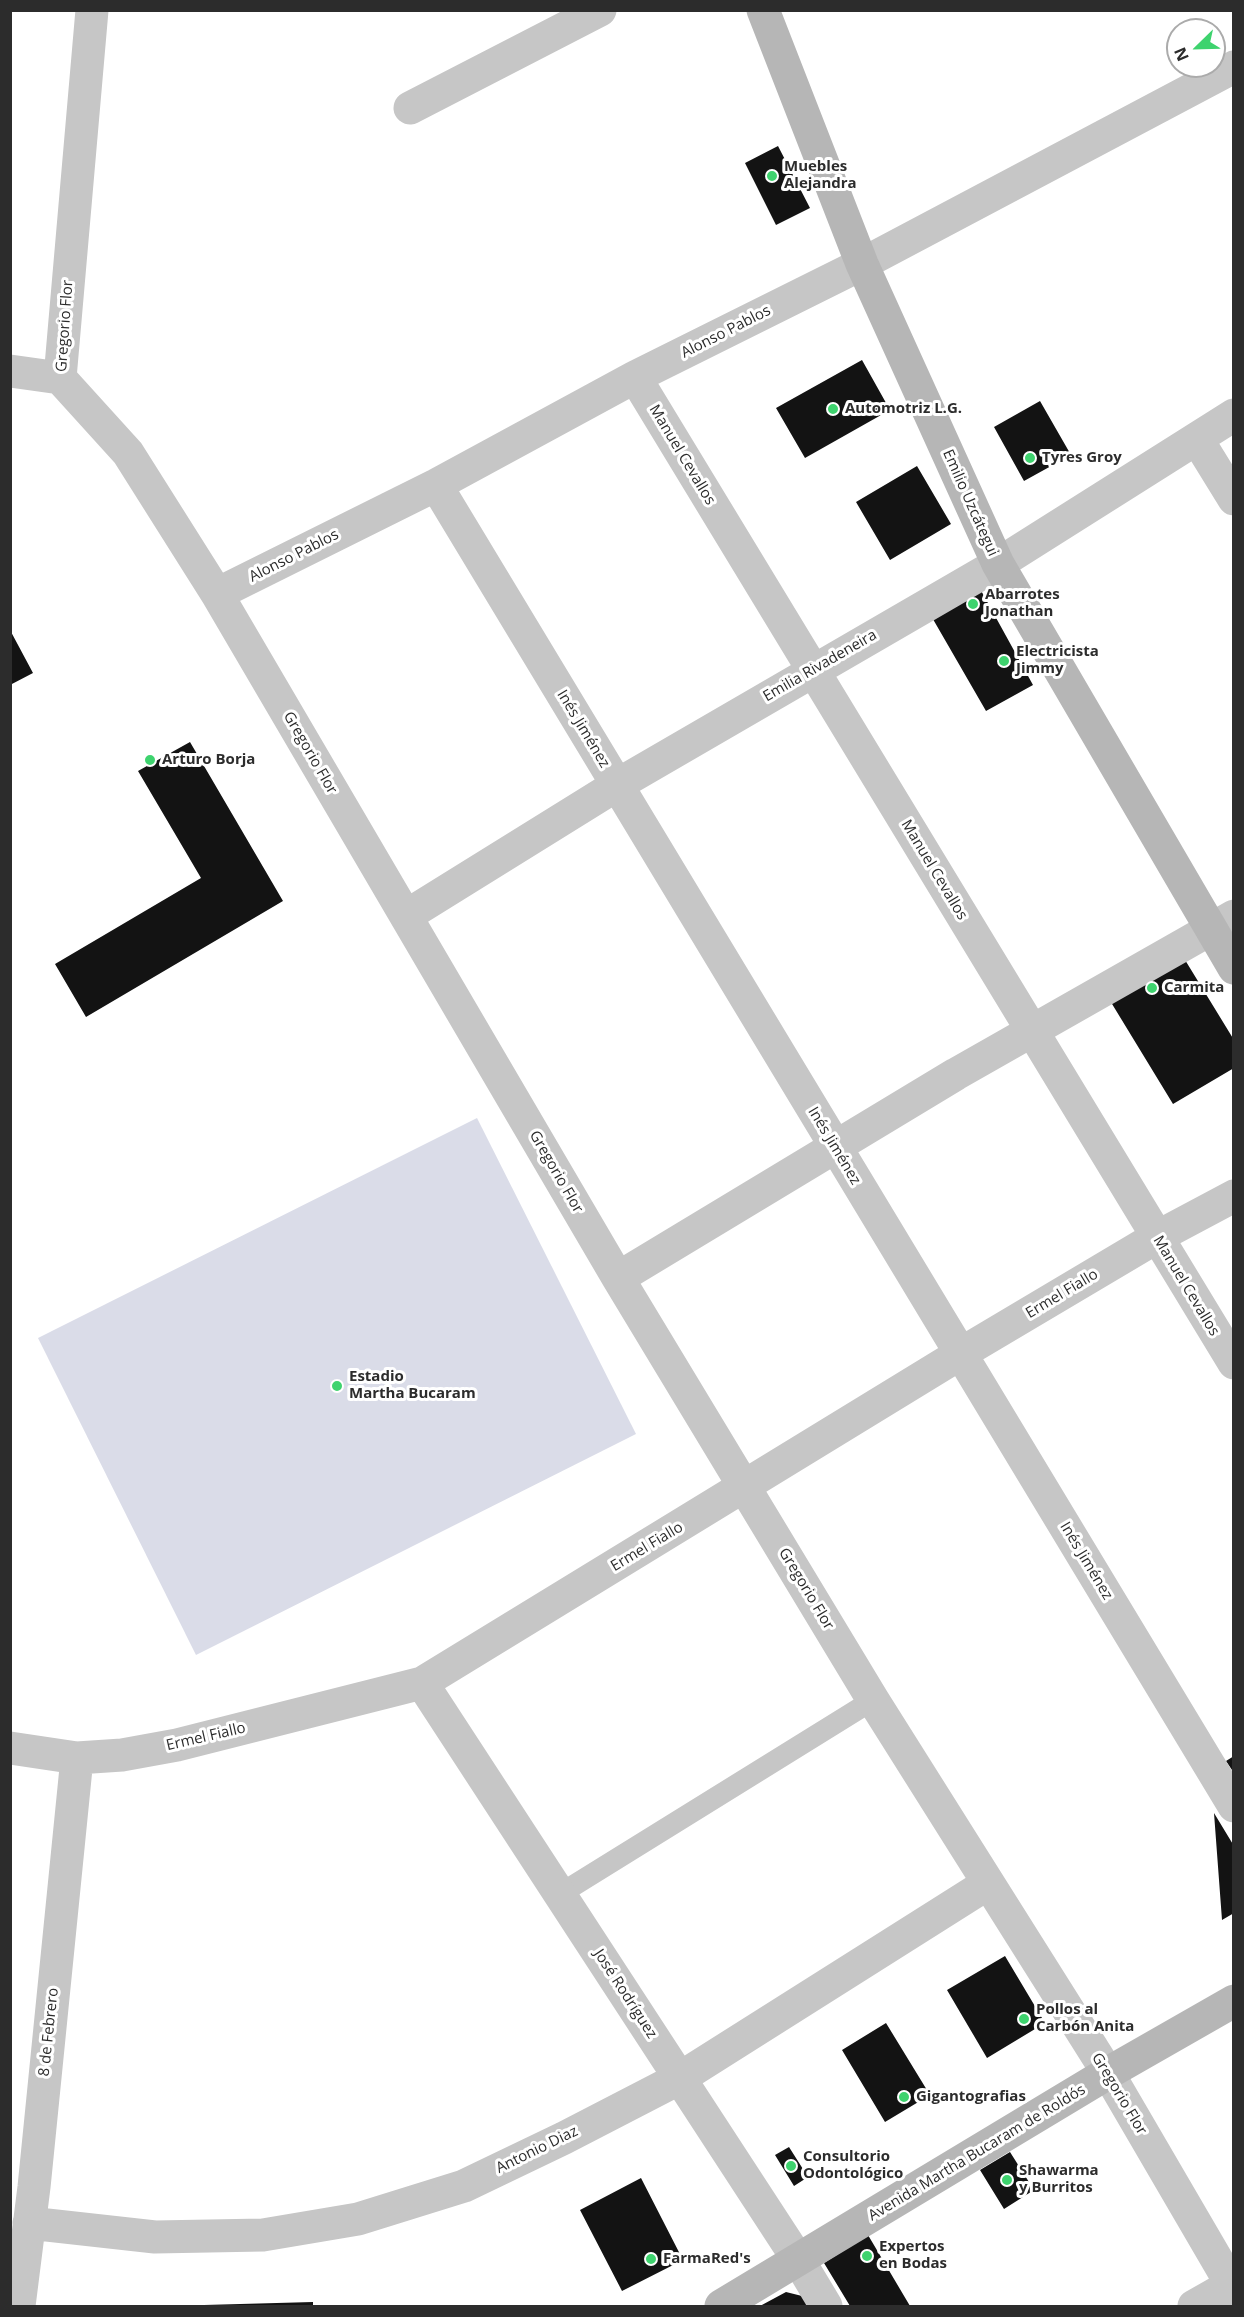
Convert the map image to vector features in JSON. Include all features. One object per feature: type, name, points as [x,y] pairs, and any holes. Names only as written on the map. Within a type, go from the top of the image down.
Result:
[{"type":"street","name":"Gregorio Flor","points":[[92,10],[60,378],[128,453],[217,594],[618,1278],[873,1700],[1108,2073],[1232,2287]]},
{"type":"street","points":[[410,108],[600,10]]},
{"type":"street","name":"Emilio Uzcátegui","points":[[763,10],[862,264],[998,564],[1222,923],[1233,968]]},
{"type":"street","name":"Alonso Pablos","points":[[217,594],[436,485],[635,377],[862,264],[1233,67]]},
{"type":"street","points":[[10,371],[60,378]]},
{"type":"street","name":"Manuel Cevallos","points":[[635,377],[1233,1364]]},
{"type":"street","name":"Emilia Rivadeneira","points":[[406,916],[617,785],[998,564],[1233,416]]},
{"type":"street","points":[[1197,439],[1233,499]]},
{"type":"street","name":"Inés Jiménez","points":[[436,485],[1233,1806]]},
{"type":"street","points":[[618,1278],[1032,1031],[1222,923]]},
{"type":"street","name":"Ermel Fiallo","points":[[10,1748],[77,1758],[122,1755],[177,1744],[422,1683],[960,1354],[1157,1237],[1233,1196]]},
{"type":"street","name":"José Rodríguez","points":[[422,1683],[799,2261],[826,2307]]},
{"type":"street","name":"8 de Febrero","points":[[19,2307],[29,2223],[22,2186],[77,1758]]},
{"type":"street","name":"Antonio Diaz","points":[[29,2223],[155,2237],[263,2235],[358,2219],[464,2186],[680,2078],[987,1884]]},
{"type":"street","name":"Avenida Martha Bucaram de Roldós","points":[[721,2307],[1108,2073],[1233,2001]]},
{"type":"street","points":[[1194,2307],[1232,2287]]},
{"type":"lane","points":[[560,1894],[873,1700]]},
{"type":"shaded area","name":"Estadio Martha Bucaram","points":[[477,1118],[636,1434],[196,1655],[38,1338]]},
{"type":"building","points":[[778,146],[810,208],[776,225],[745,163]]},
{"type":"building","name":"Automotriz L.G.","points":[[862,360],[890,410],[805,458],[776,408]]},
{"type":"building","points":[[1040,401],[1071,455],[1024,481],[994,427]]},
{"type":"building","points":[[917,466],[951,524],[890,560],[856,502]]},
{"type":"building","points":[[978,585],[1033,685],[986,711],[930,614]]},
{"type":"building","points":[[10,630],[33,673],[10,685]]},
{"type":"building","points":[[190,742],[283,901],[86,1017],[55,964],[201,878],[138,771]]},
{"type":"building","points":[[1182,955],[1234,1040],[1234,1068],[1173,1104],[1109,999]]},
{"type":"building","points":[[1234,1756],[1234,1773],[1226,1761]]},
{"type":"building","points":[[1214,1813],[1234,1846],[1234,1913],[1222,1920]]},
{"type":"building","points":[[1005,1956],[1045,2023],[987,2058],[947,1990]]},
{"type":"building","points":[[886,2023],[930,2095],[885,2122],[842,2050]]},
{"type":"building","name":"Consultorio Odontológico","points":[[789,2147],[808,2177],[794,2186],[775,2155]]},
{"type":"building","name":"Shawarma y Burritos","points":[[1010,2152],[1034,2190],[1004,2209],[980,2170]]},
{"type":"building","points":[[641,2178],[683,2260],[622,2291],[580,2210]]},
{"type":"building","points":[[868,2235],[910,2306],[850,2306],[824,2263]]},
{"type":"building","points":[[786,2292],[802,2296],[808,2306],[760,2306]]},
{"type":"building","points":[[313,2302],[313,2306],[204,2305]]},
{"type":"place","name":"Muebles Alejandra","points":[[772,176]]},
{"type":"place","name":"Automotriz L.G.","points":[[833,409]]},
{"type":"place","name":"Tyres Groy","points":[[1030,458]]},
{"type":"place","name":"Abarrotes Jonathan","points":[[973,604]]},
{"type":"place","name":"Electricista Jimmy","points":[[1004,661]]},
{"type":"place","name":"Arturo Borja","points":[[150,760]]},
{"type":"place","name":"Carmita","points":[[1152,988]]},
{"type":"place","name":"Estadio Martha Bucaram","points":[[337,1386]]},
{"type":"place","name":"Pollos al Carbón Anita","points":[[1024,2019]]},
{"type":"place","name":"Gigantografias","points":[[904,2097]]},
{"type":"place","name":"Consultorio Odontológico","points":[[791,2166]]},
{"type":"place","name":"Shawarma y Burritos","points":[[1007,2180]]},
{"type":"place","name":"Expertos en Bodas","points":[[867,2256]]},
{"type":"place","name":"FarmaRed's","points":[[651,2259]]}]
